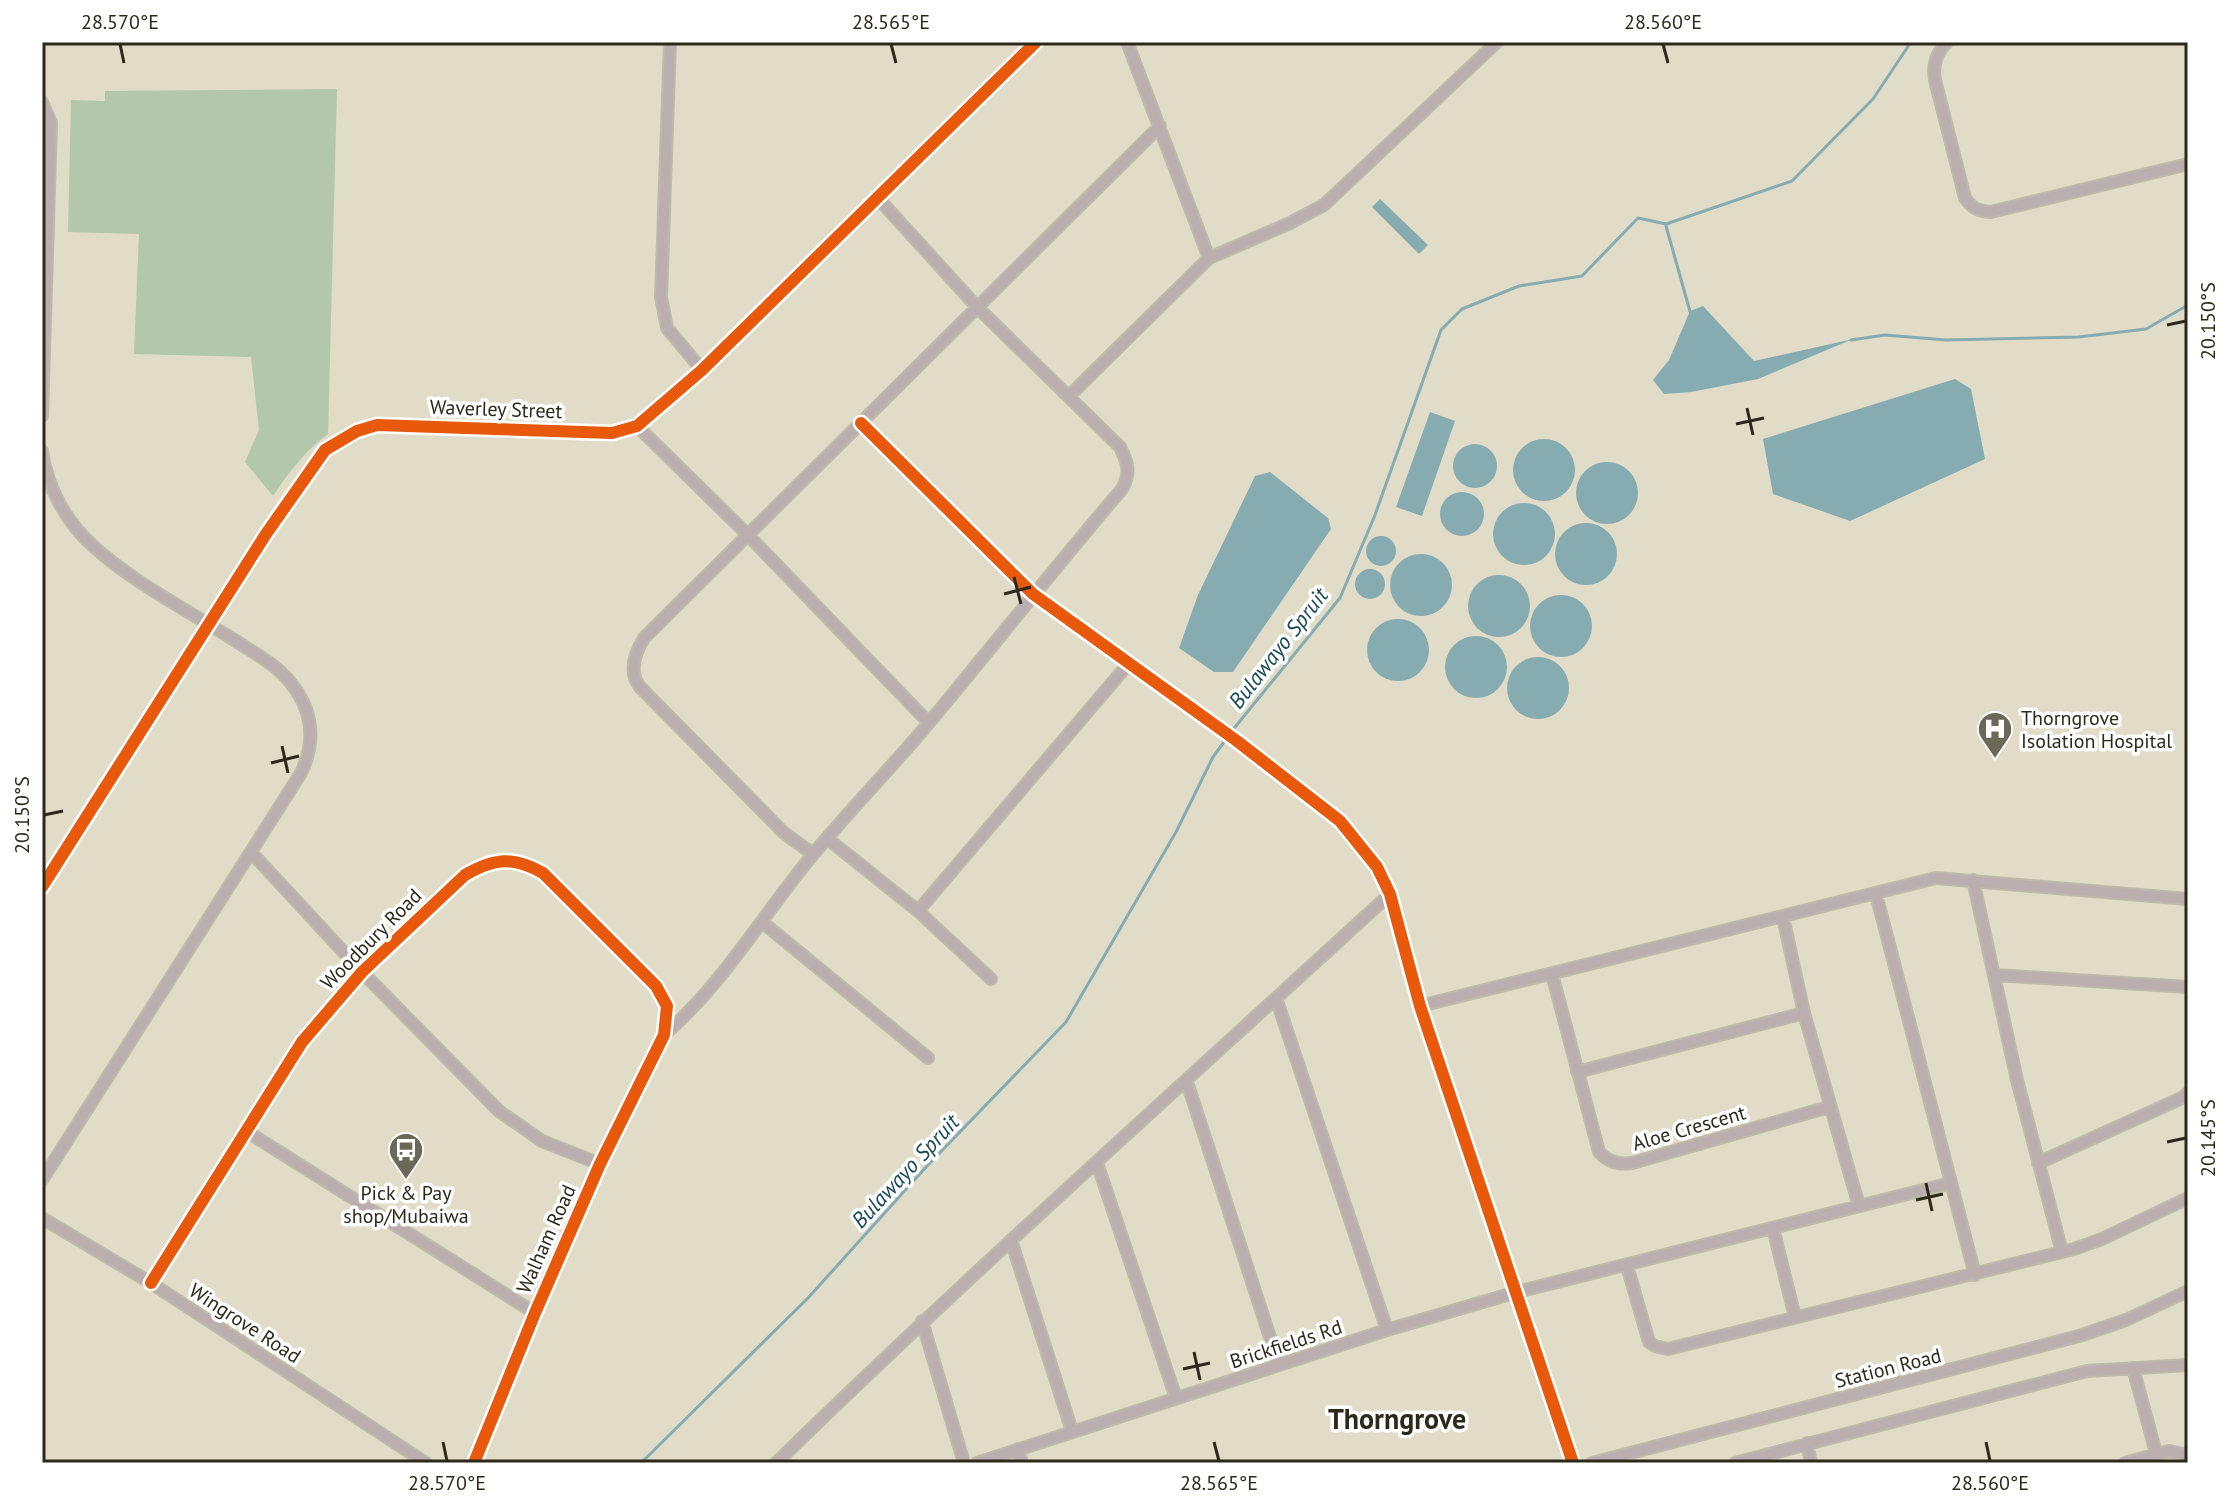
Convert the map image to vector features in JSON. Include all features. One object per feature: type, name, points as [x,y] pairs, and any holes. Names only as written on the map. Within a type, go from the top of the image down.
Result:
[{"type":"street","points":[[670,42],[661,297],[667,328],[702,370]]},
{"type":"street","points":[[929,723],[748,535],[637,426],[702,370],[1036,42]]},
{"type":"street","points":[[1127,42],[1209,258]]},
{"type":"street","points":[[1069,396],[1209,258],[1324,205],[1497,42]]},
{"type":"street","points":[[1947,42],[1937,54],[1935,80],[1965,198],[1971,207],[1991,212],[2188,164]]},
{"type":"street","points":[[42,102],[51,123],[42,416]]},
{"type":"street","points":[[813,854],[784,833],[640,687],[633,673],[636,655],[644,638],[1160,126]]},
{"type":"street","points":[[664,1035],[690,1012],[813,854],[929,723],[1128,478],[1129,468],[1120,447],[977,307],[877,197]]},
{"type":"street","points":[[861,423],[1033,594],[1237,741],[1340,821],[1377,867],[1390,894],[1420,1006],[1573,1463]]},
{"type":"street","name":"Waverley Street","points":[[42,887],[208,624],[325,450],[357,431],[387,425],[612,433],[637,426]]},
{"type":"street","points":[[42,451],[58,501],[91,545],[123,570],[288,679],[300,695],[310,723],[312,740],[310,754],[301,773],[42,1180]]},
{"type":"street","points":[[918,911],[1129,663]]},
{"type":"street","points":[[828,839],[918,911],[991,979]]},
{"type":"street","points":[[251,852],[362,972],[499,1111],[542,1141],[600,1164]]},
{"type":"street","name":"Woodbury Road","points":[[151,1283],[302,1042],[362,972],[465,875],[480,866],[515,860],[543,873],[656,986],[667,1006],[664,1035]]},
{"type":"street","points":[[1420,1006],[1936,878],[2188,899]]},
{"type":"street","points":[[1973,880],[2038,1163],[2062,1252]]},
{"type":"street","points":[[776,1463],[922,1321],[1390,894]]},
{"type":"street","points":[[1876,894],[1975,1275]]},
{"type":"street","points":[[1783,917],[1804,1013],[1859,1206]]},
{"type":"street","points":[[762,922],[928,1058]]},
{"type":"street","name":"Aloe Crescent","points":[[1552,974],[1599,1152],[1605,1158],[1623,1165],[1829,1107]]},
{"type":"street","points":[[1995,975],[2188,987]]},
{"type":"street","points":[[1276,998],[1387,1330]]},
{"type":"street","points":[[1577,1072],[1804,1013]]},
{"type":"street","name":"Walham Road","points":[[474,1463],[600,1164],[664,1035]]},
{"type":"street","points":[[1187,1082],[1279,1365]]},
{"type":"street","points":[[2038,1163],[2188,1093]]},
{"type":"street","points":[[246,1131],[535,1313]]},
{"type":"street","points":[[1097,1163],[1176,1398]]},
{"type":"street","name":"Brickfields Rd","points":[[977,1463],[1387,1330],[1517,1292],[1951,1183]]},
{"type":"street","points":[[1627,1266],[1649,1342],[1660,1348],[1676,1348],[2062,1252],[2102,1239],[2188,1198]]},
{"type":"street","name":"Wingrove Road","points":[[42,1218],[151,1283],[426,1463]]},
{"type":"street","points":[[1773,1228],[1795,1317]]},
{"type":"street","points":[[1011,1240],[1072,1431]]},
{"type":"street","name":"Station Road","points":[[1592,1463],[2079,1336],[2126,1320],[2188,1291]]},
{"type":"street","points":[[922,1321],[964,1463]]},
{"type":"street","points":[[1735,1463],[2087,1371],[2188,1365]]},
{"type":"street","points":[[2133,1368],[2156,1453]]},
{"type":"street","points":[[1807,1443],[1811,1463]]},
{"type":"street","points":[[1018,1449],[1022,1463]]},
{"type":"street","points":[[2125,1463],[2169,1451],[2188,1455]]},
{"type":"green space","points":[[337,89],[328,434],[298,462],[273,496],[245,462],[259,430],[251,357],[134,354],[139,234],[68,232],[71,100],[105,101],[105,91]]},
{"type":"water","points":[[1380,199],[1428,245],[1419,254],[1372,207]]},
{"type":"water","points":[[1703,306],[1754,361],[1853,339],[1758,379],[1664,394],[1653,380],[1669,360],[1690,311]]},
{"type":"water","points":[[1955,379],[1971,389],[1985,459],[1850,521],[1773,494],[1763,439]]},
{"type":"water","points":[[1430,412],[1455,421],[1422,516],[1396,507]]},
{"type":"water","points":[[1544,439],[1556,441],[1566,448],[1573,458],[1573,482],[1566,492],[1556,499],[1544,501],[1532,499],[1522,492],[1515,482],[1513,470],[1515,458],[1522,448],[1532,441]]},
{"type":"water","points":[[1475,444],[1491,450],[1497,466],[1491,482],[1475,488],[1459,482],[1453,466],[1459,450]]},
{"type":"water","points":[[1607,462],[1619,464],[1629,471],[1636,481],[1636,505],[1629,515],[1619,522],[1607,524],[1595,522],[1585,515],[1578,505],[1576,493],[1578,481],[1585,471],[1595,464]]},
{"type":"water","points":[[1270,472],[1328,518],[1331,529],[1233,672],[1214,672],[1179,648],[1198,595],[1255,476]]},
{"type":"water","points":[[1462,492],[1478,498],[1484,514],[1478,530],[1462,536],[1446,530],[1440,514],[1446,498]]},
{"type":"water","points":[[1524,503],[1536,505],[1546,512],[1553,522],[1553,546],[1546,556],[1536,563],[1524,565],[1512,563],[1502,556],[1495,546],[1493,534],[1495,522],[1502,512],[1512,505]]},
{"type":"water","points":[[1586,523],[1598,525],[1608,532],[1615,542],[1615,566],[1608,576],[1598,583],[1586,585],[1574,583],[1564,576],[1557,566],[1555,554],[1557,542],[1564,532],[1574,525]]},
{"type":"water","points":[[1381,536],[1392,540],[1396,551],[1392,562],[1381,566],[1370,562],[1366,551],[1370,540]]},
{"type":"water","points":[[1421,554],[1433,556],[1443,563],[1450,573],[1450,597],[1443,607],[1433,614],[1421,616],[1409,614],[1399,607],[1392,597],[1390,585],[1392,573],[1399,563],[1409,556]]},
{"type":"water","points":[[1370,569],[1381,573],[1385,584],[1381,595],[1370,599],[1359,595],[1355,584],[1359,573]]},
{"type":"water","points":[[1499,575],[1511,577],[1521,584],[1528,594],[1528,618],[1521,628],[1511,635],[1499,637],[1487,635],[1477,628],[1470,618],[1468,606],[1470,594],[1477,584],[1487,577]]},
{"type":"water","points":[[1561,595],[1573,597],[1583,604],[1590,614],[1590,638],[1583,648],[1573,655],[1561,657],[1549,655],[1539,648],[1532,638],[1530,626],[1532,614],[1539,604],[1549,597]]},
{"type":"water","points":[[1398,619],[1410,621],[1420,628],[1427,638],[1427,662],[1420,672],[1410,679],[1398,681],[1386,679],[1376,672],[1369,662],[1367,650],[1369,638],[1376,628],[1386,621]]},
{"type":"water","points":[[1476,636],[1488,638],[1498,645],[1505,655],[1505,679],[1498,689],[1488,696],[1476,698],[1464,696],[1454,689],[1447,679],[1445,667],[1447,655],[1454,645],[1464,638]]},
{"type":"water","points":[[1538,657],[1550,659],[1560,666],[1567,676],[1567,700],[1560,710],[1550,717],[1538,719],[1526,717],[1516,710],[1509,700],[1507,688],[1509,676],[1516,666],[1526,659]]},
{"type":"waterway","name":"Bulawayo Spruit","points":[[1231,732],[1340,598],[1375,515],[1441,330],[1462,309],[1519,286],[1582,276],[1638,218],[1666,224],[1792,181],[1873,99],[1911,42]]},
{"type":"waterway","points":[[1666,226],[1691,315]]},
{"type":"waterway","points":[[1851,340],[1885,335],[1946,340],[2079,337],[2146,329],[2188,305]]},
{"type":"waterway","name":"Bulawayo Spruit","points":[[641,1463],[808,1298],[927,1166],[1066,1022],[1176,832],[1213,757],[1227,738]]},
{"type":"cycle path","points":[[42,887],[266,534],[325,450],[357,431],[377,425],[612,433],[637,426],[702,370],[1036,42]]},
{"type":"cycle path","points":[[861,423],[1033,594],[1237,741],[1340,821],[1377,867],[1390,894],[1420,1006],[1573,1463]]},
{"type":"cycle path","points":[[151,1283],[302,1042],[362,972],[465,875],[485,865],[504,861],[522,864],[543,873],[656,986],[667,1006],[664,1035],[600,1164],[474,1463]]},
{"type":"place","name":"Thorngrove Isolation Hospital","points":[[1995,760]]},
{"type":"place","name":"Pick & Pay shop/Mubaiwa","points":[[406,1181]]},
{"type":"district","name":"Thorngrove","points":[[1397,1418]]}]
